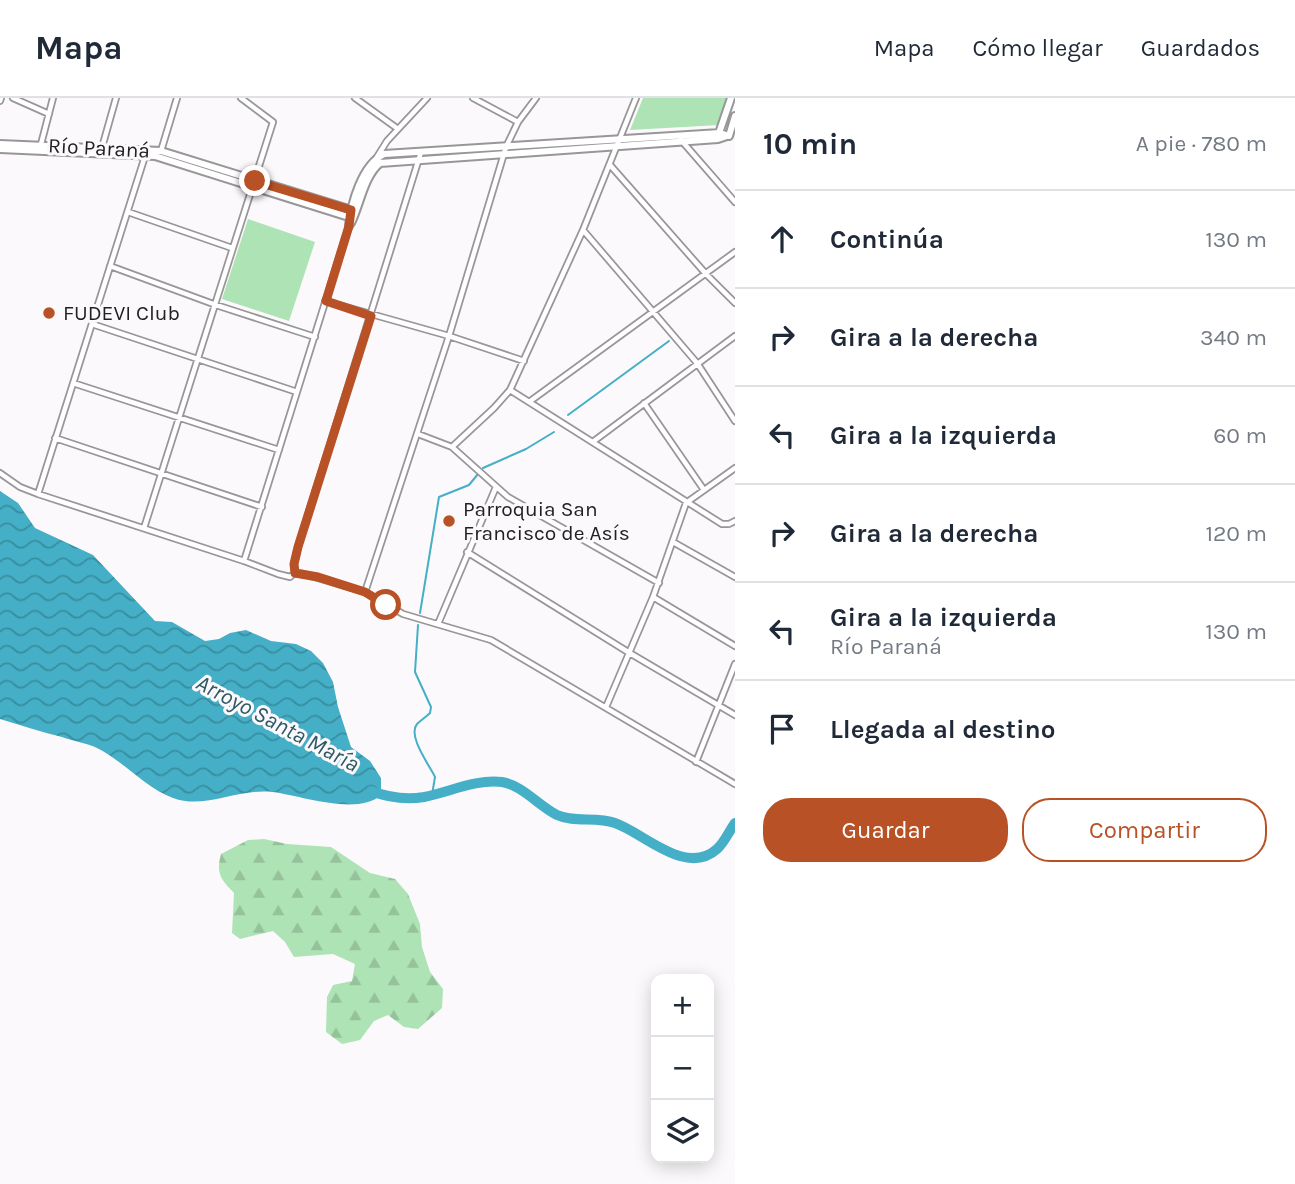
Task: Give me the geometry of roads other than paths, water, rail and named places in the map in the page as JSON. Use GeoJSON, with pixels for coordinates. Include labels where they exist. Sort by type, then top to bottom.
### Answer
{"type":"FeatureCollection","features":[{"type":"Feature","properties":{"kind":"street"},"geometry":{"type":"LineString","coordinates":[[13,98],[48,114]]}},
{"type":"Feature","properties":{"kind":"street"},"geometry":{"type":"LineString","coordinates":[[40,148],[53,98]]}},
{"type":"Feature","properties":{"kind":"street"},"geometry":{"type":"LineString","coordinates":[[101,150],[116,98]]}},
{"type":"Feature","properties":{"kind":"street"},"geometry":{"type":"LineString","coordinates":[[159,154],[177,98]]}},
{"type":"Feature","properties":{"kind":"street"},"geometry":{"type":"LineString","coordinates":[[144,528],[273,122],[241,98]]}},
{"type":"Feature","properties":{"kind":"street"},"geometry":{"type":"LineString","coordinates":[[355,98],[398,129]]}},
{"type":"Feature","properties":{"kind":"street"},"geometry":{"type":"LineString","coordinates":[[244,561],[361,184],[378,152],[426,98]]}},
{"type":"Feature","properties":{"kind":"street"},"geometry":{"type":"LineString","coordinates":[[473,98],[518,122]]}},
{"type":"Feature","properties":{"kind":"street"},"geometry":{"type":"LineString","coordinates":[[365,592],[418,434],[505,151],[518,122],[536,98]]}},
{"type":"Feature","properties":{"kind":"street"},"geometry":{"type":"LineString","coordinates":[[452,447],[510,390],[583,230],[636,98]]}},
{"type":"Feature","properties":{"kind":"street"},"geometry":{"type":"LineString","coordinates":[[718,136],[731,98]]}},
{"type":"Feature","properties":{"kind":"street"},"geometry":{"type":"LineString","coordinates":[[352,217],[374,167],[387,162],[732,135],[735,116]]}},
{"type":"Feature","properties":{"kind":"street"},"geometry":{"type":"LineString","coordinates":[[680,139],[735,202]]}},
{"type":"Feature","properties":{"kind":"street","name":"Río Paraná"},"geometry":{"type":"LineString","coordinates":[[0,144],[40,148]]}},
{"type":"Feature","properties":{"kind":"street","name":"Río Paraná"},"geometry":{"type":"LineString","coordinates":[[0,149],[40,148],[159,154],[352,217]]}},
{"type":"Feature","properties":{"kind":"street"},"geometry":{"type":"LineString","coordinates":[[377,157],[384,154],[421,152],[505,151]]}},
{"type":"Feature","properties":{"kind":"street"},"geometry":{"type":"LineString","coordinates":[[38,494],[147,152]]}},
{"type":"Feature","properties":{"kind":"street"},"geometry":{"type":"LineString","coordinates":[[295,573],[298,547],[421,152]]}},
{"type":"Feature","properties":{"kind":"street"},"geometry":{"type":"LineString","coordinates":[[610,165],[735,303]]}},
{"type":"Feature","properties":{"kind":"street"},"geometry":{"type":"LineString","coordinates":[[128,212],[232,248]]}},
{"type":"Feature","properties":{"kind":"street"},"geometry":{"type":"LineString","coordinates":[[583,230],[697,363],[735,421]]}},
{"type":"Feature","properties":{"kind":"street"},"geometry":{"type":"LineString","coordinates":[[529,402],[735,252]]}},
{"type":"Feature","properties":{"kind":"street"},"geometry":{"type":"LineString","coordinates":[[110,266],[216,305],[315,337]]}},
{"type":"Feature","properties":{"kind":"street"},"geometry":{"type":"LineString","coordinates":[[326,301],[371,316],[449,336],[524,361]]}},
{"type":"Feature","properties":{"kind":"street"},"geometry":{"type":"LineString","coordinates":[[92,324],[297,392]]}},
{"type":"Feature","properties":{"kind":"street"},"geometry":{"type":"LineString","coordinates":[[594,442],[735,336]]}},
{"type":"Feature","properties":{"kind":"street"},"geometry":{"type":"LineString","coordinates":[[73,383],[279,450]]}},
{"type":"Feature","properties":{"kind":"street"},"geometry":{"type":"LineString","coordinates":[[510,390],[722,524],[735,521]]}},
{"type":"Feature","properties":{"kind":"street"},"geometry":{"type":"LineString","coordinates":[[644,403],[704,490]]}},
{"type":"Feature","properties":{"kind":"street"},"geometry":{"type":"LineString","coordinates":[[418,434],[452,447],[508,497],[659,583]]}},
{"type":"Feature","properties":{"kind":"street"},"geometry":{"type":"LineString","coordinates":[[55,438],[262,506]]}},
{"type":"Feature","properties":{"kind":"street"},"geometry":{"type":"LineString","coordinates":[[606,707],[659,583],[686,503],[735,468]]}},
{"type":"Feature","properties":{"kind":"street"},"geometry":{"type":"LineString","coordinates":[[0,473],[20,487],[38,494],[244,561],[285,577],[295,573],[318,577],[365,592],[394,610],[491,640],[735,784]]}},
{"type":"Feature","properties":{"kind":"street"},"geometry":{"type":"LineString","coordinates":[[438,624],[496,487]]}},
{"type":"Feature","properties":{"kind":"street"},"geometry":{"type":"LineString","coordinates":[[673,542],[735,577]]}},
{"type":"Feature","properties":{"kind":"street"},"geometry":{"type":"LineString","coordinates":[[467,552],[735,715]]}},
{"type":"Feature","properties":{"kind":"street"},"geometry":{"type":"LineString","coordinates":[[653,597],[735,646]]}},
{"type":"Feature","properties":{"kind":"street"},"geometry":{"type":"LineString","coordinates":[[696,762],[735,664]]}},
{"type":"Feature","properties":{"kind":"water"},"geometry":{"type":"Polygon","coordinates":[[[0,491],[18,503],[35,528],[93,555],[155,621],[172,622],[205,641],[246,630],[271,641],[296,644],[311,651],[323,663],[333,682],[351,747],[370,761],[381,778],[381,795],[358,804],[329,803],[273,792],[247,793],[197,802],[185,801],[153,788],[117,760],[93,746],[0,719],[0,491]]]}},
{"type":"Feature","properties":{"kind":"waterway"},"geometry":{"type":"LineString","coordinates":[[568,415],[669,341]]}},
{"type":"Feature","properties":{"kind":"waterway"},"geometry":{"type":"LineString","coordinates":[[483,468],[526,449],[554,432]]}},
{"type":"Feature","properties":{"kind":"waterway"},"geometry":{"type":"LineString","coordinates":[[420,613],[439,497],[469,485],[478,474]]}},
{"type":"Feature","properties":{"kind":"waterway"},"geometry":{"type":"LineString","coordinates":[[418,625],[415,672],[431,707],[430,713],[417,724],[415,736],[435,777],[432,795]]}},
{"type":"Feature","properties":{"kind":"waterway","name":"Arroyo Santa María"},"geometry":{"type":"LineString","coordinates":[[371,791],[417,798],[472,784],[502,782],[523,791],[557,815],[615,823],[665,850],[692,858],[705,856],[717,849],[735,823]]}},
{"type":"Feature","properties":{"kind":"place","name":"FUDEVI Club"},"geometry":{"type":"Point","coordinates":[49,313]}},
{"type":"Feature","properties":{"kind":"place","name":"Parroquia San Francisco de Asís"},"geometry":{"type":"Point","coordinates":[449,521]}}]}
